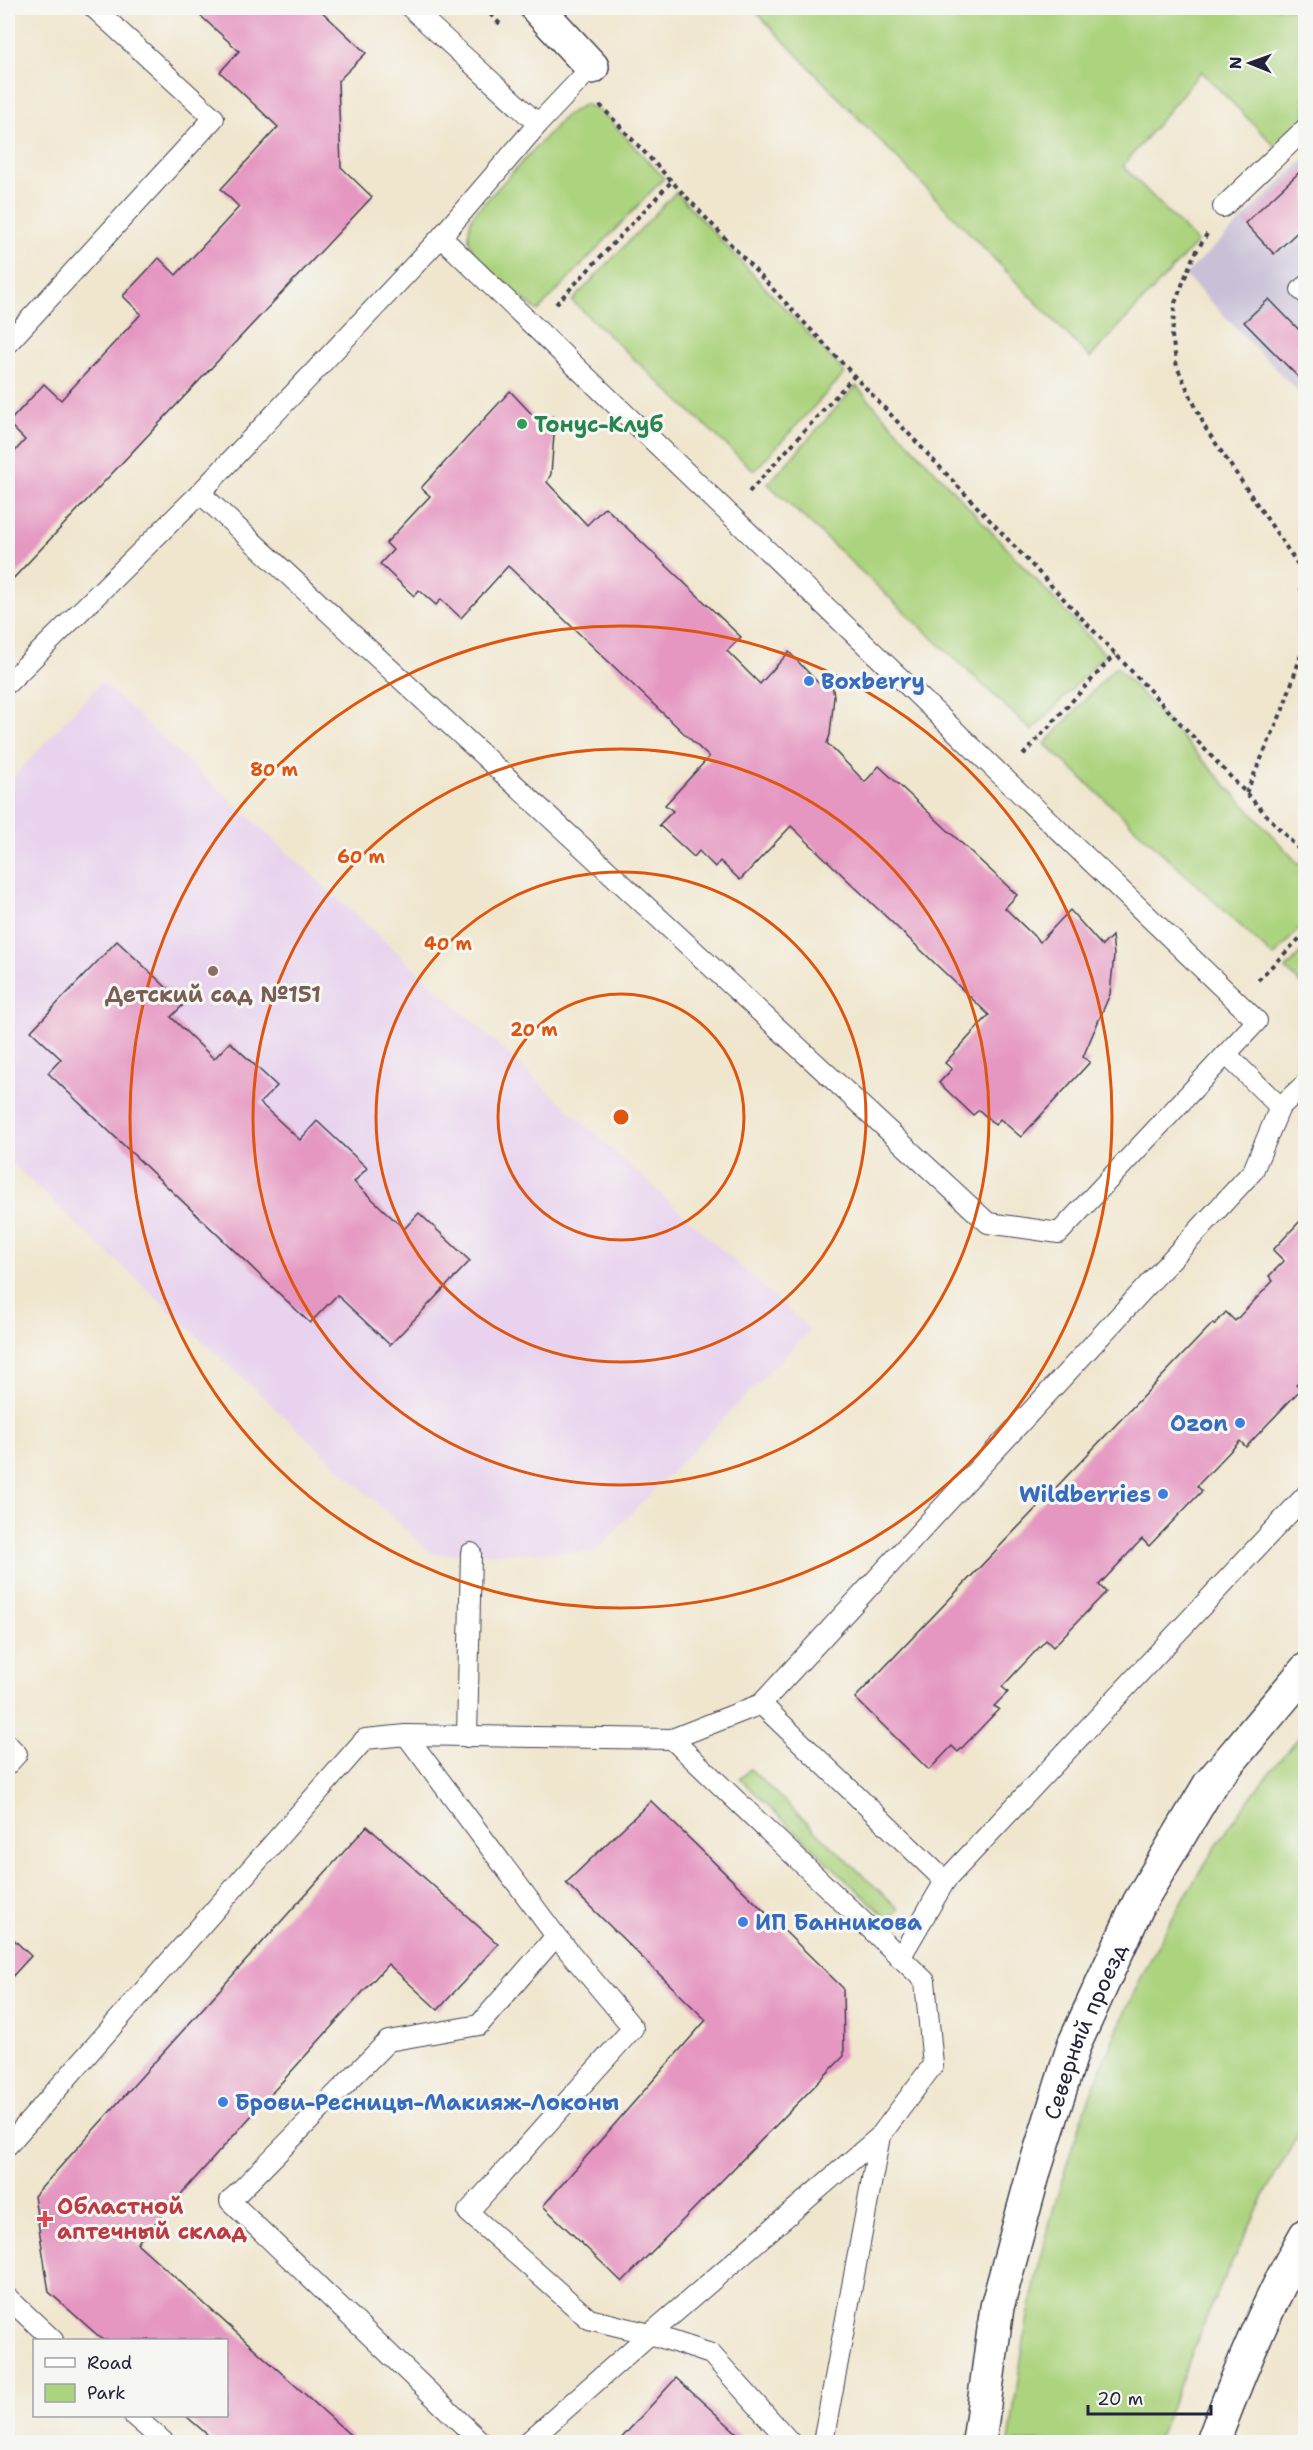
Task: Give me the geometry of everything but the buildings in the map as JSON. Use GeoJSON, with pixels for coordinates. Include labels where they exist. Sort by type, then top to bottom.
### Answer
{"type":"FeatureCollection","features":[{"type":"Feature","properties":{"kind":"main road"},"geometry":{"type":"LineString","coordinates":[[537,8],[592,67]]}},
{"type":"Feature","properties":{"kind":"main road","name":"Северный проезд"},"geometry":{"type":"LineString","coordinates":[[979,2442],[997,2307],[1035,2168],[1074,2044],[1139,1903],[1210,1784],[1305,1670]]}},
{"type":"Feature","properties":{"kind":"main road"},"geometry":{"type":"LineString","coordinates":[[1213,2442],[1231,2393],[1280,2282],[1305,2235]]}},
{"type":"Feature","properties":{"kind":"lane"},"geometry":{"type":"LineString","coordinates":[[8,343],[214,118],[94,8]]}},
{"type":"Feature","properties":{"kind":"lane"},"geometry":{"type":"LineString","coordinates":[[411,8],[538,124]]}},
{"type":"Feature","properties":{"kind":"lane"},"geometry":{"type":"LineString","coordinates":[[8,683],[200,493],[441,237],[538,124],[568,95],[592,67]]}},
{"type":"Feature","properties":{"kind":"lane"},"geometry":{"type":"LineString","coordinates":[[1223,207],[1305,128]]}},
{"type":"Feature","properties":{"kind":"lane"},"geometry":{"type":"LineString","coordinates":[[200,493],[988,1223],[1059,1233],[1257,1021],[1235,1003],[441,237]]}},
{"type":"Feature","properties":{"kind":"lane"},"geometry":{"type":"LineString","coordinates":[[1305,286],[1301,290],[1305,294]]}},
{"type":"Feature","properties":{"kind":"lane"},"geometry":{"type":"LineString","coordinates":[[1226,1054],[1280,1107]]}},
{"type":"Feature","properties":{"kind":"lane"},"geometry":{"type":"LineString","coordinates":[[8,2145],[365,1739],[406,1735],[672,1739],[761,1704],[1253,1171],[1280,1107],[1305,1083]]}},
{"type":"Feature","properties":{"kind":"lane"},"geometry":{"type":"LineString","coordinates":[[900,1958],[945,1881],[1305,1495]]}},
{"type":"Feature","properties":{"kind":"lane"},"geometry":{"type":"LineString","coordinates":[[467,1737],[471,1553]]}},
{"type":"Feature","properties":{"kind":"lane"},"geometry":{"type":"LineString","coordinates":[[761,1704],[945,1881]]}},
{"type":"Feature","properties":{"kind":"lane"},"geometry":{"type":"LineString","coordinates":[[406,1735],[556,1936],[633,2028],[468,2212],[589,2319],[650,2334],[711,2354],[790,2442]]}},
{"type":"Feature","properties":{"kind":"lane"},"geometry":{"type":"LineString","coordinates":[[528,2442],[880,2136],[933,2065],[925,1981],[672,1739]]}},
{"type":"Feature","properties":{"kind":"lane"},"geometry":{"type":"LineString","coordinates":[[8,1745],[17,1754],[8,1764]]}},
{"type":"Feature","properties":{"kind":"lane"},"geometry":{"type":"LineString","coordinates":[[481,2442],[230,2201],[388,2041],[479,2025],[556,1936]]}},
{"type":"Feature","properties":{"kind":"lane"},"geometry":{"type":"LineString","coordinates":[[823,2442],[880,2136]]}},
{"type":"Feature","properties":{"kind":"lane"},"geometry":{"type":"LineString","coordinates":[[8,2298],[52,2339]]}},
{"type":"Feature","properties":{"kind":"lane"},"geometry":{"type":"LineString","coordinates":[[136,2417],[164,2442]]}},
{"type":"Feature","properties":{"kind":"path"},"geometry":{"type":"LineString","coordinates":[[484,8],[507,31]]}},
{"type":"Feature","properties":{"kind":"path"},"geometry":{"type":"LineString","coordinates":[[568,95],[597,102],[674,180],[1305,857]]}},
{"type":"Feature","properties":{"kind":"path"},"geometry":{"type":"LineString","coordinates":[[535,327],[674,180]]}},
{"type":"Feature","properties":{"kind":"path"},"geometry":{"type":"LineString","coordinates":[[1223,207],[1193,257],[1175,303],[1172,336],[1178,367],[1206,429],[1299,566],[1305,639],[1283,709],[1246,793]]}},
{"type":"Feature","properties":{"kind":"path"},"geometry":{"type":"LineString","coordinates":[[729,515],[855,375]]}},
{"type":"Feature","properties":{"kind":"path"},"geometry":{"type":"LineString","coordinates":[[1002,777],[1115,654]]}},
{"type":"Feature","properties":{"kind":"path"},"geometry":{"type":"LineString","coordinates":[[1235,1003],[1305,932]]}},
{"type":"Feature","properties":{"kind":"shaded area"},"geometry":{"type":"Polygon","coordinates":[[[1305,159],[1305,399],[1185,275],[1305,159]]]}},
{"type":"Feature","properties":{"kind":"shaded area","name":"Детский сад №151"},"geometry":{"type":"Polygon","coordinates":[[[101,682],[810,1330],[594,1552],[432,1554],[8,1160],[8,783],[101,682]]]}},
{"type":"Feature","properties":{"kind":"green space"},"geometry":{"type":"Polygon","coordinates":[[[752,8],[1305,8],[1305,123],[1279,150],[1201,71],[1123,166],[1197,242],[1090,358],[752,8]]]}},
{"type":"Feature","properties":{"kind":"green space"},"geometry":{"type":"Polygon","coordinates":[[[585,104],[602,112],[664,178],[538,311],[490,270],[474,252],[469,240],[470,223],[472,216],[565,116],[585,104]]]}},
{"type":"Feature","properties":{"kind":"green space"},"geometry":{"type":"Polygon","coordinates":[[[676,192],[845,373],[754,471],[572,301],[676,192]]]}},
{"type":"Feature","properties":{"kind":"green space"},"geometry":{"type":"Polygon","coordinates":[[[856,386],[1105,654],[1032,731],[768,484],[856,386]]]}},
{"type":"Feature","properties":{"kind":"green space"},"geometry":{"type":"Polygon","coordinates":[[[1116,666],[1305,871],[1305,922],[1274,957],[1045,744],[1116,666]]]}},
{"type":"Feature","properties":{"kind":"green space"},"geometry":{"type":"Polygon","coordinates":[[[1305,948],[1305,988],[1286,969],[1305,948]]]}},
{"type":"Feature","properties":{"kind":"green space"},"geometry":{"type":"Polygon","coordinates":[[[1305,1730],[1305,2122],[1264,2196],[1210,2308],[1157,2442],[1009,2442],[1027,2322],[1045,2242],[1067,2162],[1095,2084],[1127,2007],[1165,1933],[1207,1861],[1253,1793],[1305,1730]]]}},
{"type":"Feature","properties":{"kind":"green space"},"geometry":{"type":"Polygon","coordinates":[[[750,1769],[899,1909],[889,1920],[740,1779],[750,1769]]]}},
{"type":"Feature","properties":{"kind":"place","name":"Тонус-Клуб"},"geometry":{"type":"Point","coordinates":[522,424]}},
{"type":"Feature","properties":{"kind":"place","name":"Boxberry"},"geometry":{"type":"Point","coordinates":[809,681]}},
{"type":"Feature","properties":{"kind":"place","name":"Детский сад №151"},"geometry":{"type":"Point","coordinates":[213,971]}},
{"type":"Feature","properties":{"kind":"place","name":"Ozon"},"geometry":{"type":"Point","coordinates":[1240,1423]}},
{"type":"Feature","properties":{"kind":"place","name":"Wildberries"},"geometry":{"type":"Point","coordinates":[1163,1494]}},
{"type":"Feature","properties":{"kind":"place","name":"ИП Банникова"},"geometry":{"type":"Point","coordinates":[743,1922]}},
{"type":"Feature","properties":{"kind":"place","name":"Брови-Ресницы-Макияж-Локоны"},"geometry":{"type":"Point","coordinates":[223,2102]}},
{"type":"Feature","properties":{"kind":"place","name":"Областной аптечный склад"},"geometry":{"type":"Point","coordinates":[45,2219]}}]}
